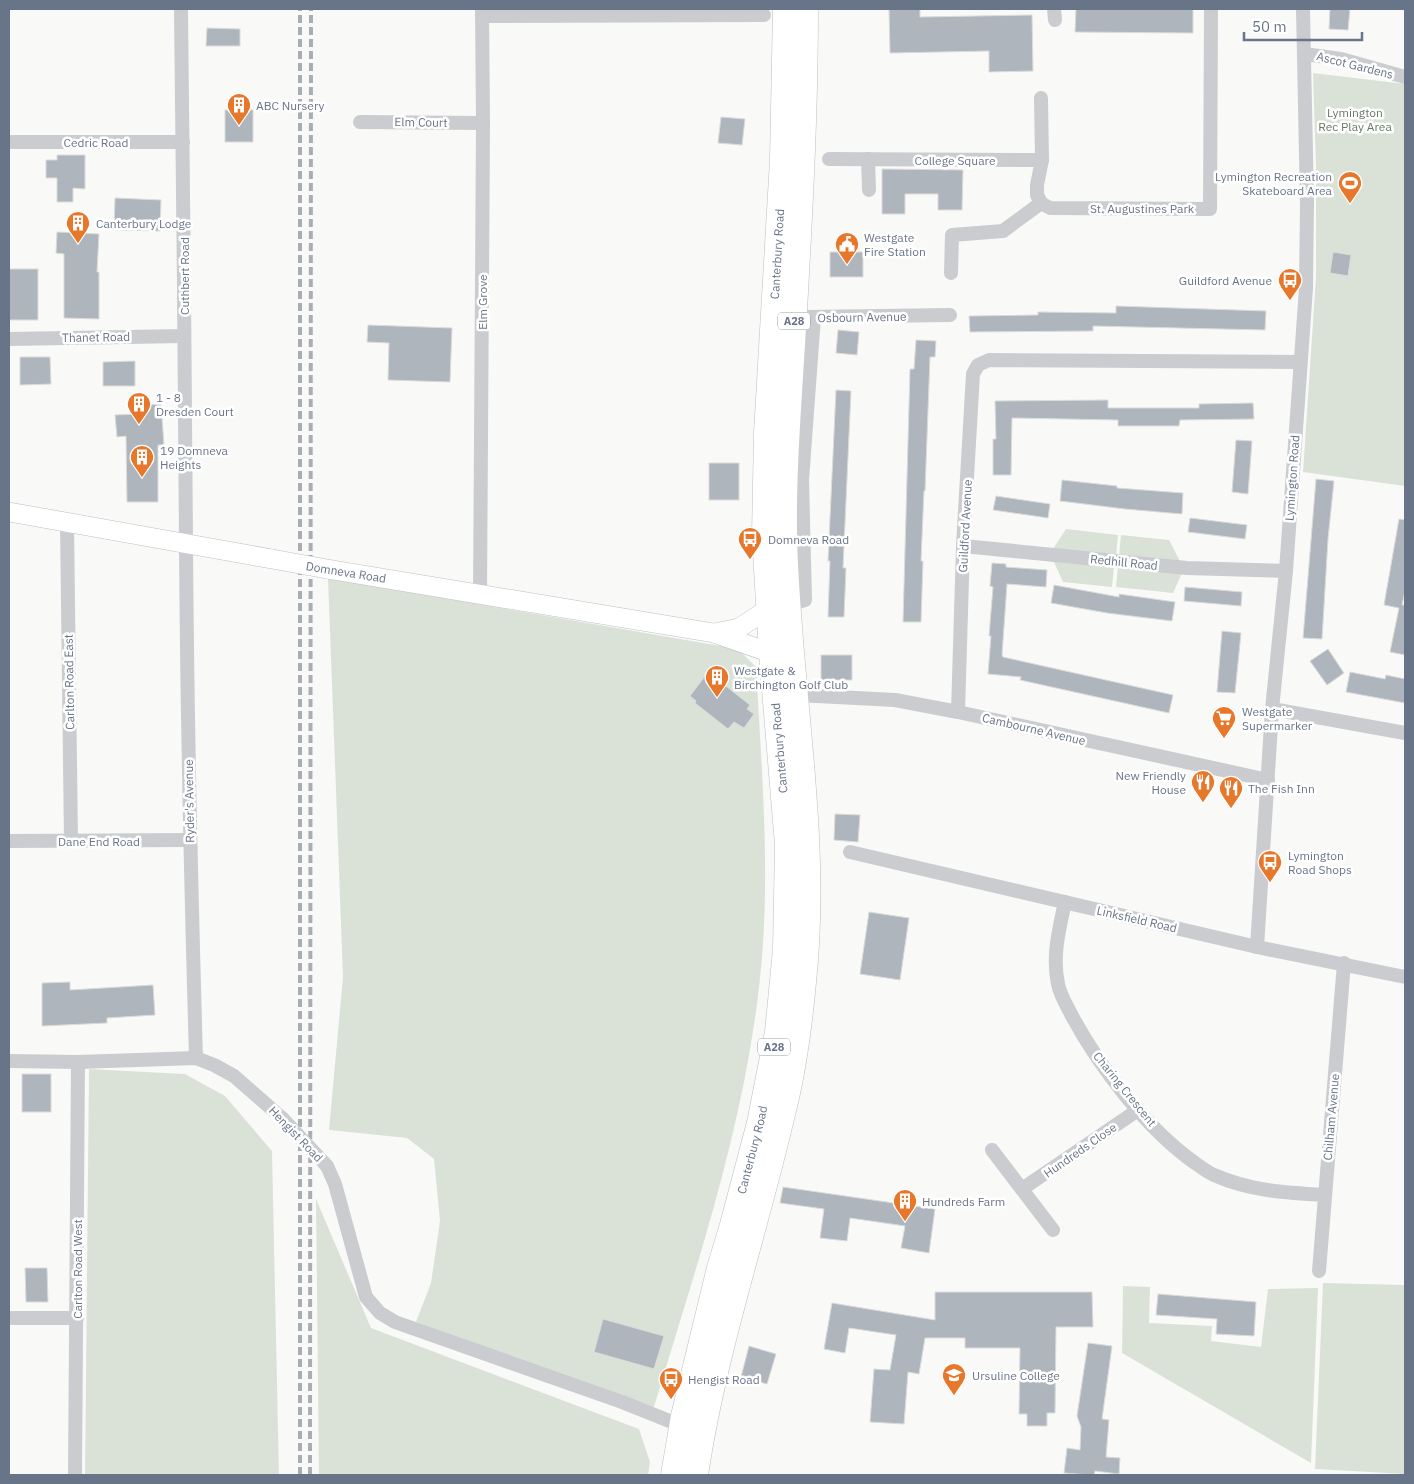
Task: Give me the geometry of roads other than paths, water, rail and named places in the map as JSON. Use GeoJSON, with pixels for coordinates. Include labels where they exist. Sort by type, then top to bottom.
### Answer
{"type":"FeatureCollection","features":[{"type":"Feature","properties":{"kind":"highway","name":"Canterbury Road"},"geometry":{"type":"LineString","coordinates":[[696,1475],[704,1428],[740,1273],[784,1112],[798,1034],[807,951],[808,843],[797,695],[764,535],[766,433],[794,316],[803,158],[806,9]]}},
{"type":"Feature","properties":{"kind":"highway","name":"Canterbury Road"},"geometry":{"type":"LineString","coordinates":[[775,12],[782,160],[794,316]]}},
{"type":"Feature","properties":{"kind":"highway","name":"Canterbury Road"},"geometry":{"type":"LineString","coordinates":[[673,1475],[683,1416],[717,1275],[759,1123],[777,1032],[785,950],[787,845],[771,653],[778,607]]}},
{"type":"Feature","properties":{"kind":"street","name":"Cuthbert Road"},"geometry":{"type":"LineString","coordinates":[[180,9],[183,142],[186,544]]}},
{"type":"Feature","properties":{"kind":"street","name":"St. Augustines Park"},"geometry":{"type":"LineString","coordinates":[[1041,203],[1050,208],[1210,209],[1210,9]]}},
{"type":"Feature","properties":{"kind":"street","name":"Lymington Road"},"geometry":{"type":"LineString","coordinates":[[1257,947],[1272,709],[1286,571],[1306,288],[1307,212],[1303,9]]}},
{"type":"Feature","properties":{"kind":"street"},"geometry":{"type":"LineString","coordinates":[[482,12],[775,12]]}},
{"type":"Feature","properties":{"kind":"street","name":"Elm Grove"},"geometry":{"type":"LineString","coordinates":[[480,595],[482,12]]}},
{"type":"Feature","properties":{"kind":"street","name":"Ascot Gardens"},"geometry":{"type":"LineString","coordinates":[[1304,54],[1341,59],[1405,77]]}},
{"type":"Feature","properties":{"kind":"street"},"geometry":{"type":"LineString","coordinates":[[951,273],[952,234],[1003,231],[1041,203],[1037,196],[1037,185],[1042,160],[1042,98]]}},
{"type":"Feature","properties":{"kind":"street","name":"Elm Court"},"geometry":{"type":"LineString","coordinates":[[360,122],[483,123]]}},
{"type":"Feature","properties":{"kind":"street","name":"Cedric Road"},"geometry":{"type":"LineString","coordinates":[[9,142],[183,142]]}},
{"type":"Feature","properties":{"kind":"street","name":"College Square"},"geometry":{"type":"LineString","coordinates":[[830,159],[1042,160]]}},
{"type":"Feature","properties":{"kind":"street"},"geometry":{"type":"LineString","coordinates":[[868,160],[869,190]]}},
{"type":"Feature","properties":{"kind":"street","name":"Osbourn Avenue"},"geometry":{"type":"LineString","coordinates":[[794,316],[950,315]]}},
{"type":"Feature","properties":{"kind":"street","name":"Canterbury Road"},"geometry":{"type":"LineString","coordinates":[[778,607],[805,600],[802,480],[794,316]]}},
{"type":"Feature","properties":{"kind":"street","name":"Thanet Road"},"geometry":{"type":"LineString","coordinates":[[9,339],[184,336]]}},
{"type":"Feature","properties":{"kind":"street","name":"Guildford Avenue"},"geometry":{"type":"LineString","coordinates":[[958,712],[963,546],[973,374],[978,365],[989,360],[1300,362]]}},
{"type":"Feature","properties":{"kind":"street","name":"Domneva Road"},"geometry":{"type":"LineString","coordinates":[[9,512],[327,569],[714,633],[771,653]]}},
{"type":"Feature","properties":{"kind":"street","name":"Carlton Road East"},"geometry":{"type":"LineString","coordinates":[[67,523],[71,841]]}},
{"type":"Feature","properties":{"kind":"street","name":"Ryder's Avenue"},"geometry":{"type":"LineString","coordinates":[[186,544],[190,840],[196,1058]]}},
{"type":"Feature","properties":{"kind":"street","name":"Redhill Road"},"geometry":{"type":"LineString","coordinates":[[963,546],[1186,568],[1286,571]]}},
{"type":"Feature","properties":{"kind":"street","name":"Domneva Road"},"geometry":{"type":"LineString","coordinates":[[714,633],[739,628],[778,607]]}},
{"type":"Feature","properties":{"kind":"street","name":"Cambourne Avenue"},"geometry":{"type":"LineString","coordinates":[[797,695],[895,700],[1268,780]]}},
{"type":"Feature","properties":{"kind":"street"},"geometry":{"type":"LineString","coordinates":[[1272,709],[1405,733]]}},
{"type":"Feature","properties":{"kind":"street","name":"Dane End Road"},"geometry":{"type":"LineString","coordinates":[[9,841],[190,840]]}},
{"type":"Feature","properties":{"kind":"street","name":"Linksfield Road"},"geometry":{"type":"LineString","coordinates":[[850,852],[869,862],[1065,902],[1257,947],[1405,976]]}},
{"type":"Feature","properties":{"kind":"street","name":"Charing Crescent"},"geometry":{"type":"LineString","coordinates":[[1065,902],[1055,944],[1055,967],[1058,987],[1080,1030],[1104,1066],[1138,1110],[1175,1148],[1212,1174],[1243,1187],[1285,1193],[1325,1195]]}},
{"type":"Feature","properties":{"kind":"street","name":"Chilham Avenue"},"geometry":{"type":"LineString","coordinates":[[1319,1271],[1344,963]]}},
{"type":"Feature","properties":{"kind":"street","name":"Hengist Road"},"geometry":{"type":"LineString","coordinates":[[9,1061],[78,1062],[196,1058],[214,1065],[234,1076],[284,1119],[327,1166],[335,1184],[366,1297],[380,1313],[395,1322],[622,1402],[682,1426]]}},
{"type":"Feature","properties":{"kind":"street","name":"Carlton Road West"},"geometry":{"type":"LineString","coordinates":[[75,1475],[78,1062]]}},
{"type":"Feature","properties":{"kind":"street","name":"Hundreds Close"},"geometry":{"type":"LineString","coordinates":[[1022,1189],[1138,1110]]}},
{"type":"Feature","properties":{"kind":"street"},"geometry":{"type":"LineString","coordinates":[[992,1150],[1053,1230]]}},
{"type":"Feature","properties":{"kind":"street"},"geometry":{"type":"LineString","coordinates":[[9,1318],[77,1318]]}},
{"type":"Feature","properties":{"kind":"railway"},"geometry":{"type":"LineString","coordinates":[[300,9],[300,1475]]}},
{"type":"Feature","properties":{"kind":"railway"},"geometry":{"type":"LineString","coordinates":[[310,1475],[311,9]]}},
{"type":"Feature","properties":{"kind":"place","name":"ABC Nursery"},"geometry":{"type":"Point","coordinates":[239,126]}},
{"type":"Feature","properties":{"kind":"place","name":"Lymington Recreation Skateboard Area"},"geometry":{"type":"Point","coordinates":[1350,204]}},
{"type":"Feature","properties":{"kind":"place","name":"Canterbury Lodge"},"geometry":{"type":"Point","coordinates":[78,244]}},
{"type":"Feature","properties":{"kind":"place","name":"Westgate Fire Station"},"geometry":{"type":"Point","coordinates":[847,265]}},
{"type":"Feature","properties":{"kind":"place","name":"Guildford Avenue"},"geometry":{"type":"Point","coordinates":[1290,301]}},
{"type":"Feature","properties":{"kind":"place","name":"1 - 8 Dresden Court"},"geometry":{"type":"Point","coordinates":[139,425]}},
{"type":"Feature","properties":{"kind":"place","name":"19 Domneva Heights"},"geometry":{"type":"Point","coordinates":[142,478]}},
{"type":"Feature","properties":{"kind":"place","name":"Domneva Road"},"geometry":{"type":"Point","coordinates":[750,560]}},
{"type":"Feature","properties":{"kind":"place","name":"Westgate & Birchington Golf Club"},"geometry":{"type":"Point","coordinates":[717,698]}},
{"type":"Feature","properties":{"kind":"place","name":"Westgate Supermarker"},"geometry":{"type":"Point","coordinates":[1224,739]}},
{"type":"Feature","properties":{"kind":"place","name":"New Friendly House"},"geometry":{"type":"Point","coordinates":[1203,803]}},
{"type":"Feature","properties":{"kind":"place","name":"The Fish Inn"},"geometry":{"type":"Point","coordinates":[1231,809]}},
{"type":"Feature","properties":{"kind":"place","name":"Lymington Road Shops"},"geometry":{"type":"Point","coordinates":[1270,883]}},
{"type":"Feature","properties":{"kind":"place","name":"Hundreds Farm"},"geometry":{"type":"Point","coordinates":[905,1222]}},
{"type":"Feature","properties":{"kind":"place","name":"Ursuline College"},"geometry":{"type":"Point","coordinates":[954,1396]}},
{"type":"Feature","properties":{"kind":"place","name":"Hengist Road"},"geometry":{"type":"Point","coordinates":[671,1400]}},
{"type":"Feature","properties":{"kind":"park label","name":"Lymington Rec Play Area"},"geometry":{"type":"Point","coordinates":[1355,119]}}]}
